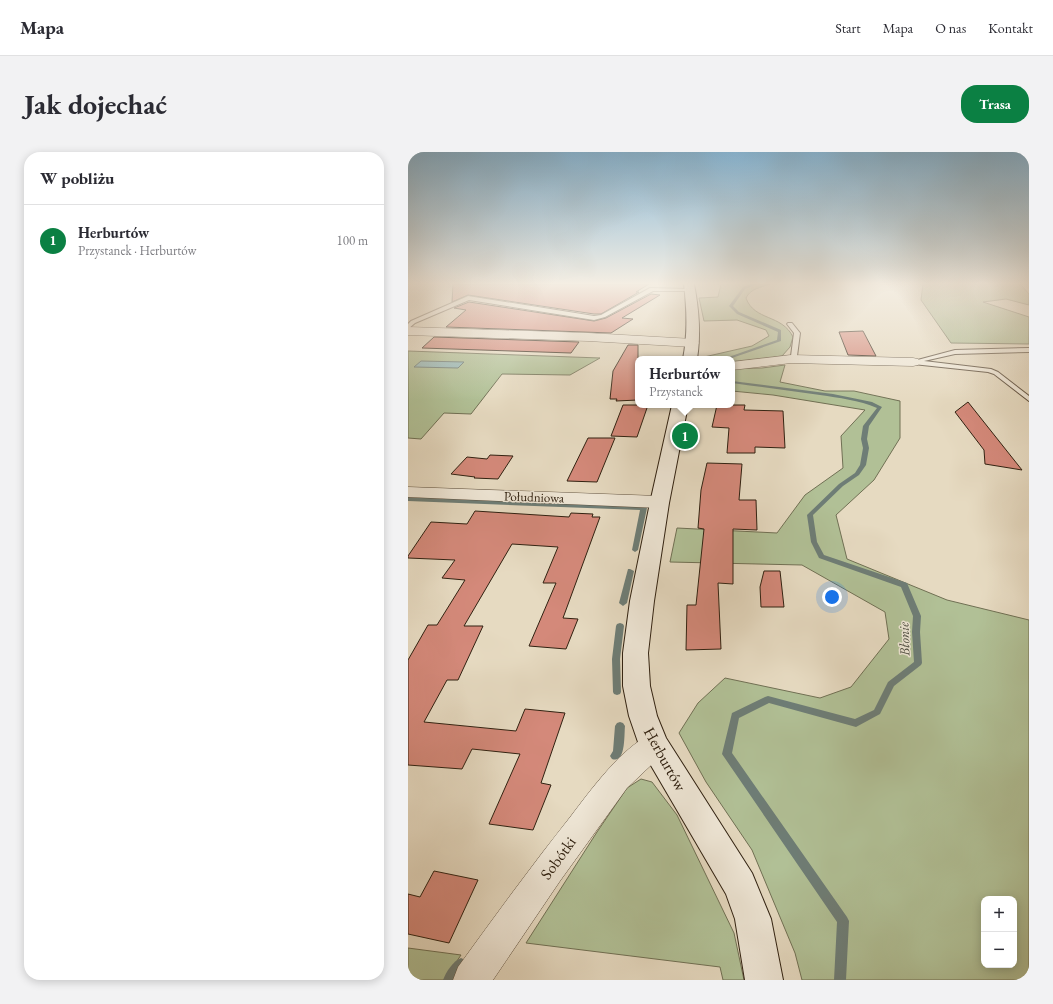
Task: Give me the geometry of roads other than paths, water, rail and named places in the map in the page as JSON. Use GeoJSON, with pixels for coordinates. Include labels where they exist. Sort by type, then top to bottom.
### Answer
{"type":"FeatureCollection","features":[{"type":"Feature","properties":{"kind":"street"},"geometry":{"type":"LineString","coordinates":[[691,356],[693,343],[692,323]]}},
{"type":"Feature","properties":{"kind":"street"},"geometry":{"type":"LineString","coordinates":[[408,331],[588,337],[693,343]]}},
{"type":"Feature","properties":{"kind":"street"},"geometry":{"type":"LineString","coordinates":[[735,366],[791,360],[913,362]]}},
{"type":"Feature","properties":{"kind":"street","name":"Herburtów"},"geometry":{"type":"LineString","coordinates":[[679,408],[659,502],[639,617],[635,667],[640,703],[646,727],[654,745],[740,885],[753,919],[764,980]]}},
{"type":"Feature","properties":{"kind":"street","name":"Południowa"},"geometry":{"type":"LineString","coordinates":[[408,492],[659,502]]}},
{"type":"Feature","properties":{"kind":"street","name":"Sobótki"},"geometry":{"type":"LineString","coordinates":[[471,980],[548,870],[617,779],[654,745]]}},
{"type":"Feature","properties":{"kind":"lane"},"geometry":{"type":"LineString","coordinates":[[790,324],[797,333],[794,356],[791,360]]}},
{"type":"Feature","properties":{"kind":"lane"},"geometry":{"type":"LineString","coordinates":[[913,362],[955,352],[1029,350]]}},
{"type":"Feature","properties":{"kind":"lane"},"geometry":{"type":"LineString","coordinates":[[913,362],[989,370],[1000,376],[1029,399]]}},
{"type":"Feature","properties":{"kind":"water"},"geometry":{"type":"Polygon","coordinates":[[[421,361],[464,362],[458,368],[414,367],[421,361]]]}},
{"type":"Feature","properties":{"kind":"waterway","name":"Błonie"},"geometry":{"type":"LineString","coordinates":[[734,356],[779,341],[780,331],[760,323]]}},
{"type":"Feature","properties":{"kind":"waterway","name":"Błonie"},"geometry":{"type":"LineString","coordinates":[[735,382],[833,395],[870,403],[880,407],[866,426],[864,439],[866,448],[863,465],[857,474],[841,485],[810,515],[814,542],[821,556],[904,585],[917,616],[916,632],[918,663],[891,684],[877,712],[856,723],[768,699],[735,716],[727,754],[843,921],[840,980]]}},
{"type":"Feature","properties":{"kind":"waterway"},"geometry":{"type":"LineString","coordinates":[[408,499],[644,508],[635,550]]}},
{"type":"Feature","properties":{"kind":"waterway"},"geometry":{"type":"LineString","coordinates":[[623,603],[630,571]]}},
{"type":"Feature","properties":{"kind":"waterway"},"geometry":{"type":"LineString","coordinates":[[617,692],[616,659],[620,626]]}},
{"type":"Feature","properties":{"kind":"waterway"},"geometry":{"type":"LineString","coordinates":[[615,756],[618,753],[620,726]]}},
{"type":"Feature","properties":{"kind":"waterway"},"geometry":{"type":"LineString","coordinates":[[449,980],[461,964]]}},
{"type":"Feature","properties":{"kind":"place","name":"Herburtów"},"geometry":{"type":"Point","coordinates":[685,436]}}]}
